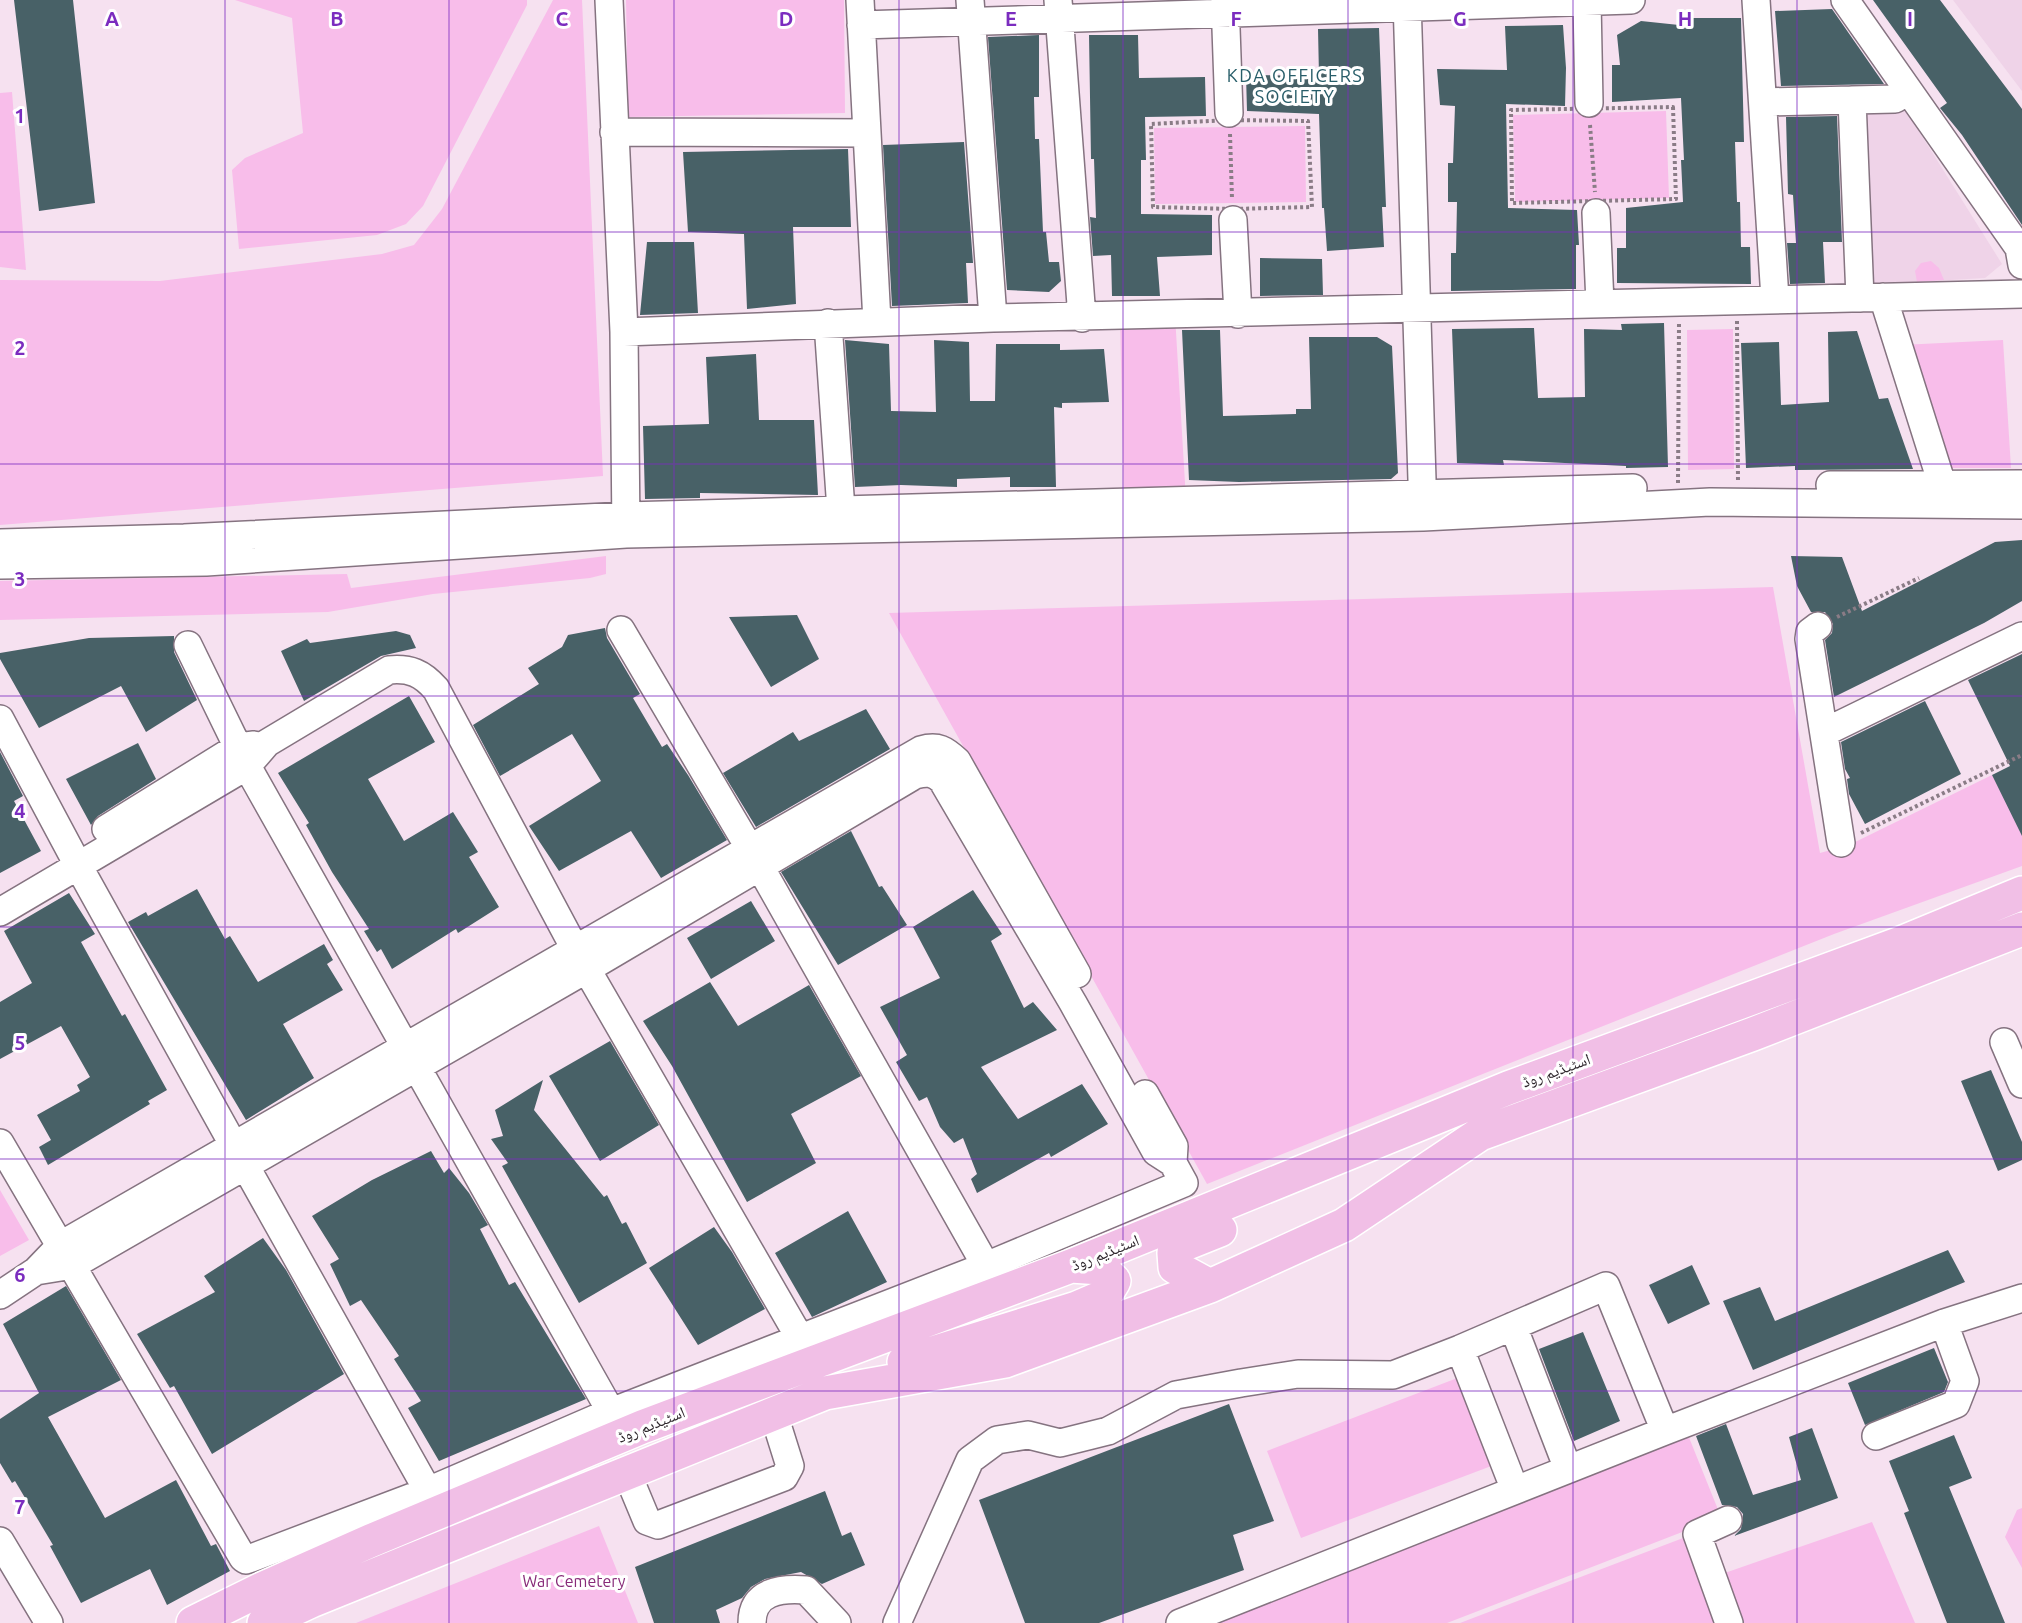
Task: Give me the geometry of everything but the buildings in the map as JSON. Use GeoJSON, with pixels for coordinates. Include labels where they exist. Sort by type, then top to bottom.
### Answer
{"type":"FeatureCollection","features":[{"type":"Feature","properties":{"kind":"main road","name":"اسٹیڈیم روڈ"},"geometry":{"type":"LineString","coordinates":[[193,1623],[264,1588],[370,1541],[642,1427],[1071,1266],[1508,1088],[1901,943],[2022,893]]}},
{"type":"Feature","properties":{"kind":"main road","name":"اسٹیڈیم روڈ"},"geometry":{"type":"LineString","coordinates":[[264,1623],[311,1601],[825,1393],[1005,1361],[1210,1286],[1344,1225],[1480,1134],[1753,1034],[2022,930]]}},
{"type":"Feature","properties":{"kind":"main road"},"geometry":{"type":"LineString","coordinates":[[1210,1286],[1175,1267],[1174,1253],[1180,1246],[1277,1207],[1360,1149]]}},
{"type":"Feature","properties":{"kind":"main road"},"geometry":{"type":"LineString","coordinates":[[825,1393],[888,1366],[1077,1308],[1105,1296],[1114,1281],[1101,1268],[1071,1266]]}},
{"type":"Feature","properties":{"kind":"street"},"geometry":{"type":"LineString","coordinates":[[609,0],[624,332],[626,525]]}},
{"type":"Feature","properties":{"kind":"street"},"geometry":{"type":"LineString","coordinates":[[877,322],[865,133],[861,13],[1631,0]]}},
{"type":"Feature","properties":{"kind":"street"},"geometry":{"type":"LineString","coordinates":[[1756,0],[1775,299]]}},
{"type":"Feature","properties":{"kind":"street"},"geometry":{"type":"LineString","coordinates":[[1849,1],[2021,256]]}},
{"type":"Feature","properties":{"kind":"street"},"geometry":{"type":"LineString","coordinates":[[1587,2],[1589,106]]}},
{"type":"Feature","properties":{"kind":"street"},"geometry":{"type":"LineString","coordinates":[[1407,4],[1423,506]]}},
{"type":"Feature","properties":{"kind":"street"},"geometry":{"type":"LineString","coordinates":[[1225,7],[1229,116]]}},
{"type":"Feature","properties":{"kind":"street"},"geometry":{"type":"LineString","coordinates":[[1058,10],[1082,318]]}},
{"type":"Feature","properties":{"kind":"street"},"geometry":{"type":"LineString","coordinates":[[970,11],[993,318]]}},
{"type":"Feature","properties":{"kind":"street"},"geometry":{"type":"LineString","coordinates":[[1763,102],[1895,99],[1908,91]]}},
{"type":"Feature","properties":{"kind":"street"},"geometry":{"type":"LineString","coordinates":[[1852,100],[1872,297],[1942,484]]}},
{"type":"Feature","properties":{"kind":"street"},"geometry":{"type":"LineString","coordinates":[[614,132],[865,133]]}},
{"type":"Feature","properties":{"kind":"street"},"geometry":{"type":"LineString","coordinates":[[1596,207],[1600,303]]}},
{"type":"Feature","properties":{"kind":"street"},"geometry":{"type":"LineString","coordinates":[[1233,215],[1238,314]]}},
{"type":"Feature","properties":{"kind":"street"},"geometry":{"type":"LineString","coordinates":[[624,332],[993,318],[1082,318],[2022,294]]}},
{"type":"Feature","properties":{"kind":"street"},"geometry":{"type":"LineString","coordinates":[[828,323],[841,510]]}},
{"type":"Feature","properties":{"kind":"street"},"geometry":{"type":"LineString","coordinates":[[0,565],[206,562],[626,525],[841,510],[1423,506],[1678,487],[1710,494],[1738,485],[2022,484]]}},
{"type":"Feature","properties":{"kind":"street"},"geometry":{"type":"LineString","coordinates":[[0,543],[1423,506],[1710,494],[2022,505]]}},
{"type":"Feature","properties":{"kind":"street"},"geometry":{"type":"LineString","coordinates":[[1818,626],[1810,632],[1809,639],[1841,843]]}},
{"type":"Feature","properties":{"kind":"street"},"geometry":{"type":"LineString","coordinates":[[621,630],[754,857],[986,1266]]}},
{"type":"Feature","properties":{"kind":"street"},"geometry":{"type":"LineString","coordinates":[[1825,732],[2022,636]]}},
{"type":"Feature","properties":{"kind":"street"},"geometry":{"type":"LineString","coordinates":[[188,645],[243,757],[409,1058],[611,1412]]}},
{"type":"Feature","properties":{"kind":"street"},"geometry":{"type":"LineString","coordinates":[[0,912],[75,859],[388,670],[405,669],[424,676],[436,689],[581,959],[801,1340]]}},
{"type":"Feature","properties":{"kind":"street"},"geometry":{"type":"LineString","coordinates":[[0,719],[75,859],[428,1491]]}},
{"type":"Feature","properties":{"kind":"street"},"geometry":{"type":"LineString","coordinates":[[0,1295],[36,1271],[240,1156],[754,857],[915,775],[934,774],[942,780],[1074,1003],[1156,1152],[1194,1192],[1201,1213]]}},
{"type":"Feature","properties":{"kind":"street"},"geometry":{"type":"LineString","coordinates":[[0,891],[75,859]]}},
{"type":"Feature","properties":{"kind":"street"},"geometry":{"type":"LineString","coordinates":[[2004,1042],[2022,1084]]}},
{"type":"Feature","properties":{"kind":"street"},"geometry":{"type":"LineString","coordinates":[[0,1143],[243,1558],[249,1559],[428,1491],[611,1412],[801,1340],[986,1266],[1178,1173]]}},
{"type":"Feature","properties":{"kind":"street"},"geometry":{"type":"LineString","coordinates":[[897,1623],[970,1460],[997,1440],[1028,1435],[1060,1443],[1108,1431],[1176,1395],[1241,1383],[1298,1374],[1393,1375],[1460,1349],[1606,1286],[1665,1431]]}},
{"type":"Feature","properties":{"kind":"street"},"geometry":{"type":"LineString","coordinates":[[1188,1621],[1665,1431],[1944,1323],[2022,1298]]}},
{"type":"Feature","properties":{"kind":"street"},"geometry":{"type":"LineString","coordinates":[[1876,1436],[1956,1404],[1965,1381],[1944,1323]]}},
{"type":"Feature","properties":{"kind":"street"},"geometry":{"type":"LineString","coordinates":[[1513,1326],[1568,1469]]}},
{"type":"Feature","properties":{"kind":"street"},"geometry":{"type":"LineString","coordinates":[[1460,1349],[1515,1491]]}},
{"type":"Feature","properties":{"kind":"street"},"geometry":{"type":"LineString","coordinates":[[627,1473],[646,1521],[658,1525],[784,1477],[790,1466],[774,1415]]}},
{"type":"Feature","properties":{"kind":"street"},"geometry":{"type":"LineString","coordinates":[[1728,1520],[1697,1534],[1728,1623]]}},
{"type":"Feature","properties":{"kind":"street"},"geometry":{"type":"LineString","coordinates":[[0,1541],[49,1623]]}},
{"type":"Feature","properties":{"kind":"street"},"geometry":{"type":"LineString","coordinates":[[752,1623],[758,1602],[766,1593],[787,1588],[806,1590],[837,1623]]}},
{"type":"Feature","properties":{"kind":"path"},"geometry":{"type":"LineString","coordinates":[[1589,106],[1596,207]]}},
{"type":"Feature","properties":{"kind":"path"},"geometry":{"type":"LineString","coordinates":[[1589,106],[1673,107],[1676,199],[1596,207],[1512,203],[1511,110],[1589,106]]}},
{"type":"Feature","properties":{"kind":"path"},"geometry":{"type":"LineString","coordinates":[[1229,116],[1233,215]]}},
{"type":"Feature","properties":{"kind":"path"},"geometry":{"type":"LineString","coordinates":[[1229,116],[1308,121],[1312,207],[1233,215],[1153,207],[1151,124],[1229,116]]}},
{"type":"Feature","properties":{"kind":"path"},"geometry":{"type":"LineString","coordinates":[[1737,300],[1738,485]]}},
{"type":"Feature","properties":{"kind":"path"},"geometry":{"type":"LineString","coordinates":[[1678,487],[1679,301]]}},
{"type":"Feature","properties":{"kind":"path"},"geometry":{"type":"LineString","coordinates":[[1818,626],[1919,578]]}},
{"type":"Feature","properties":{"kind":"path"},"geometry":{"type":"LineString","coordinates":[[1841,843],[2022,755]]}},
{"type":"Feature","properties":{"kind":"shaded area"},"geometry":{"type":"Polygon","coordinates":[[[1953,0],[2022,0],[2022,91],[1953,0]]]}},
{"type":"Feature","properties":{"kind":"shaded area"},"geometry":{"type":"Polygon","coordinates":[[[1900,101],[2002,264],[1985,278],[1863,285],[1855,102],[1900,101]]]}},
{"type":"Feature","properties":{"kind":"green space"},"geometry":{"type":"Polygon","coordinates":[[[235,0],[527,0],[527,5],[423,206],[406,224],[377,235],[239,249],[232,170],[245,158],[303,133],[292,18],[235,0]]]}},
{"type":"Feature","properties":{"kind":"green space"},"geometry":{"type":"Polygon","coordinates":[[[553,0],[582,0],[603,476],[0,525],[0,280],[160,281],[382,254],[414,245],[442,209],[553,0]]]}},
{"type":"Feature","properties":{"kind":"green space"},"geometry":{"type":"Polygon","coordinates":[[[626,0],[844,0],[845,113],[628,117],[626,0]]]}},
{"type":"Feature","properties":{"kind":"green space"},"geometry":{"type":"Polygon","coordinates":[[[12,92],[26,270],[0,267],[0,93],[12,92]]]}},
{"type":"Feature","properties":{"kind":"green space"},"geometry":{"type":"Polygon","coordinates":[[[1666,111],[1669,198],[1515,202],[1513,115],[1666,111]]]}},
{"type":"Feature","properties":{"kind":"green space"},"geometry":{"type":"Polygon","coordinates":[[[1305,126],[1306,202],[1155,204],[1154,128],[1305,126]]]}},
{"type":"Feature","properties":{"kind":"green space"},"geometry":{"type":"Polygon","coordinates":[[[1931,261],[1939,268],[1944,280],[1917,282],[1915,271],[1921,263],[1931,261]]]}},
{"type":"Feature","properties":{"kind":"green space"},"geometry":{"type":"Polygon","coordinates":[[[1175,315],[1186,500],[1124,502],[1120,316],[1175,315]]]}},
{"type":"Feature","properties":{"kind":"green space"},"geometry":{"type":"Polygon","coordinates":[[[1733,329],[1734,469],[1688,470],[1687,330],[1733,329]]]}},
{"type":"Feature","properties":{"kind":"green space"},"geometry":{"type":"Polygon","coordinates":[[[2003,340],[2011,468],[1940,468],[1901,345],[2003,340]]]}},
{"type":"Feature","properties":{"kind":"green space"},"geometry":{"type":"Polygon","coordinates":[[[606,556],[606,574],[590,578],[433,594],[328,612],[0,620],[0,581],[347,574],[351,588],[606,556]]]}},
{"type":"Feature","properties":{"kind":"green space"},"geometry":{"type":"Polygon","coordinates":[[[1773,587],[1820,853],[1849,845],[1992,775],[2022,832],[2022,866],[1834,934],[1207,1184],[889,613],[1773,587]]]}},
{"type":"Feature","properties":{"kind":"green space"},"geometry":{"type":"Polygon","coordinates":[[[0,1190],[29,1240],[0,1256],[0,1190]]]}},
{"type":"Feature","properties":{"kind":"green space"},"geometry":{"type":"Polygon","coordinates":[[[1460,1377],[1494,1465],[1301,1538],[1267,1451],[1460,1377]]]}},
{"type":"Feature","properties":{"kind":"green space"},"geometry":{"type":"Polygon","coordinates":[[[1688,1435],[1721,1517],[1447,1623],[1210,1623],[1688,1435]]]}},
{"type":"Feature","properties":{"kind":"green space"},"geometry":{"type":"Polygon","coordinates":[[[2022,1508],[2022,1568],[2005,1537],[2017,1510],[2022,1508]]]}},
{"type":"Feature","properties":{"kind":"green space"},"geometry":{"type":"Polygon","coordinates":[[[1872,1522],[1915,1623],[1736,1623],[1719,1575],[1872,1522]]]}},
{"type":"Feature","properties":{"kind":"green space","name":"War Cemetery"},"geometry":{"type":"Polygon","coordinates":[[[599,1526],[638,1623],[356,1623],[599,1526]]]}},
{"type":"Feature","properties":{"kind":"green space"},"geometry":{"type":"Polygon","coordinates":[[[1691,1535],[1722,1623],[1460,1623],[1691,1535]]]}},
{"type":"Feature","properties":{"kind":"district","name":"KDA OFFICERS SOCIETY"},"geometry":{"type":"Point","coordinates":[1295,85]}}]}
